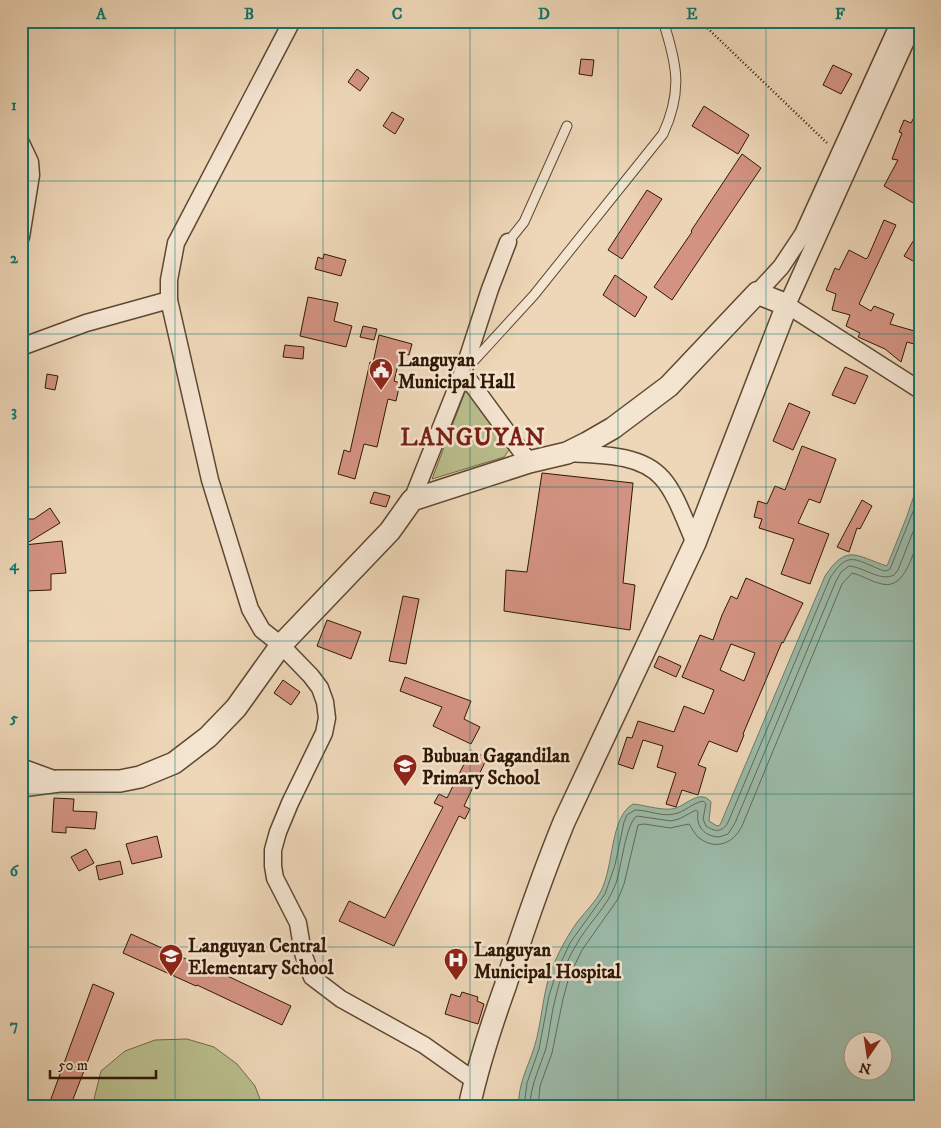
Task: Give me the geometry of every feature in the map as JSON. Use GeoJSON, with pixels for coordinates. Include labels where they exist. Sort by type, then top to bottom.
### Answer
{"type":"FeatureCollection","features":[{"type":"Feature","properties":{"kind":"street"},"geometry":{"type":"LineString","coordinates":[[292,21],[176,243],[169,280],[169,300],[210,480],[238,573],[255,621],[262,630],[311,676],[320,688],[327,718],[318,747],[290,803],[273,850],[273,866],[276,878],[296,918],[303,953],[312,978],[340,999],[424,1045],[475,1080]]}},
{"type":"Feature","properties":{"kind":"street"},"geometry":{"type":"LineString","coordinates":[[469,1107],[475,1080],[525,924],[554,848],[695,543],[787,305],[839,155],[900,21]]}},
{"type":"Feature","properties":{"kind":"street"},"geometry":{"type":"LineString","coordinates":[[412,500],[529,462],[568,453],[613,428],[669,386],[809,237],[915,21]]}},
{"type":"Feature","properties":{"kind":"street"},"geometry":{"type":"LineString","coordinates":[[21,143],[30,162],[31,175],[21,237]]}},
{"type":"Feature","properties":{"kind":"street"},"geometry":{"type":"LineString","coordinates":[[21,786],[59,781],[120,781],[140,777],[174,763],[208,737],[236,708],[281,646],[390,531],[412,500],[463,372],[490,289],[508,242]]}},
{"type":"Feature","properties":{"kind":"street"},"geometry":{"type":"LineString","coordinates":[[757,293],[787,305],[920,390]]}},
{"type":"Feature","properties":{"kind":"street"},"geometry":{"type":"LineString","coordinates":[[21,347],[86,322],[169,300]]}},
{"type":"Feature","properties":{"kind":"street"},"geometry":{"type":"LineString","coordinates":[[463,372],[529,462]]}},
{"type":"Feature","properties":{"kind":"street"},"geometry":{"type":"LineString","coordinates":[[568,453],[635,460],[649,467],[662,477],[695,543]]}},
{"type":"Feature","properties":{"kind":"street"},"geometry":{"type":"LineString","coordinates":[[21,767],[59,781]]}},
{"type":"Feature","properties":{"kind":"lane"},"geometry":{"type":"LineString","coordinates":[[463,372],[534,295],[664,134],[674,106],[676,77],[672,51],[663,21]]}},
{"type":"Feature","properties":{"kind":"lane"},"geometry":{"type":"LineString","coordinates":[[508,242],[524,222],[567,126]]}},
{"type":"Feature","properties":{"kind":"path"},"geometry":{"type":"LineString","coordinates":[[700,21],[839,155]]}},
{"type":"Feature","properties":{"kind":"green space"},"geometry":{"type":"Polygon","coordinates":[[[465,392],[477,396],[509,450],[504,457],[432,479],[465,392]]]}},
{"type":"Feature","properties":{"kind":"green space"},"geometry":{"type":"Polygon","coordinates":[[[187,1039],[214,1047],[237,1064],[255,1086],[263,1107],[92,1107],[101,1071],[125,1051],[155,1040],[187,1039]]]}},
{"type":"Feature","properties":{"kind":"water"},"geometry":{"type":"Polygon","coordinates":[[[920,478],[920,1107],[519,1107],[521,1084],[537,1039],[551,971],[570,933],[601,891],[616,831],[626,810],[633,804],[672,809],[698,797],[703,797],[711,802],[709,821],[717,826],[720,825],[825,576],[840,559],[846,556],[860,556],[887,566],[920,478]]]}},
{"type":"Feature","properties":{"kind":"building"},"geometry":{"type":"Polygon","coordinates":[[[581,59],[594,60],[592,76],[579,74],[581,59]]]}},
{"type":"Feature","properties":{"kind":"building"},"geometry":{"type":"Polygon","coordinates":[[[833,65],[852,74],[841,94],[823,85],[833,65]]]}},
{"type":"Feature","properties":{"kind":"building"},"geometry":{"type":"Polygon","coordinates":[[[357,69],[369,78],[360,91],[348,82],[357,69]]]}},
{"type":"Feature","properties":{"kind":"building"},"geometry":{"type":"Polygon","coordinates":[[[704,106],[749,135],[738,154],[692,126],[704,106]]]}},
{"type":"Feature","properties":{"kind":"building"},"geometry":{"type":"Polygon","coordinates":[[[920,106],[920,207],[884,186],[898,160],[892,159],[902,133],[899,132],[904,120],[911,123],[920,106]]]}},
{"type":"Feature","properties":{"kind":"building"},"geometry":{"type":"Polygon","coordinates":[[[392,112],[404,119],[395,134],[383,126],[392,112]]]}},
{"type":"Feature","properties":{"kind":"building"},"geometry":{"type":"Polygon","coordinates":[[[742,154],[761,168],[672,300],[654,287],[742,154]]]}},
{"type":"Feature","properties":{"kind":"building"},"geometry":{"type":"Polygon","coordinates":[[[647,190],[662,199],[622,259],[608,250],[647,190]]]}},
{"type":"Feature","properties":{"kind":"building"},"geometry":{"type":"Polygon","coordinates":[[[884,220],[896,225],[859,304],[871,311],[874,306],[894,314],[890,324],[918,332],[914,344],[907,342],[901,362],[885,349],[858,337],[860,333],[846,326],[850,315],[832,310],[836,294],[826,290],[835,268],[839,270],[849,250],[866,259],[868,257],[884,220]]]}},
{"type":"Feature","properties":{"kind":"building"},"geometry":{"type":"Polygon","coordinates":[[[920,230],[920,265],[904,256],[920,230]]]}},
{"type":"Feature","properties":{"kind":"building"},"geometry":{"type":"Polygon","coordinates":[[[324,254],[346,260],[341,276],[315,269],[318,257],[323,259],[324,254]]]}},
{"type":"Feature","properties":{"kind":"building"},"geometry":{"type":"Polygon","coordinates":[[[615,275],[647,297],[635,317],[603,295],[615,275]]]}},
{"type":"Feature","properties":{"kind":"building"},"geometry":{"type":"Polygon","coordinates":[[[308,297],[338,303],[334,321],[352,326],[346,347],[300,336],[308,297]]]}},
{"type":"Feature","properties":{"kind":"building"},"geometry":{"type":"Polygon","coordinates":[[[363,326],[377,329],[374,340],[360,337],[363,326]]]}},
{"type":"Feature","properties":{"kind":"building"},"geometry":{"type":"Polygon","coordinates":[[[379,335],[412,344],[409,355],[401,353],[394,381],[400,383],[396,401],[388,399],[377,447],[364,444],[355,479],[338,474],[344,450],[350,452],[370,362],[373,363],[379,335]]]}},
{"type":"Feature","properties":{"kind":"building"},"geometry":{"type":"Polygon","coordinates":[[[285,345],[304,347],[303,359],[283,357],[285,345]]]}},
{"type":"Feature","properties":{"kind":"building"},"geometry":{"type":"Polygon","coordinates":[[[845,367],[868,376],[855,404],[832,395],[845,367]]]}},
{"type":"Feature","properties":{"kind":"building"},"geometry":{"type":"Polygon","coordinates":[[[47,374],[58,376],[55,390],[45,388],[47,374]]]}},
{"type":"Feature","properties":{"kind":"building"},"geometry":{"type":"Polygon","coordinates":[[[789,403],[810,412],[793,450],[773,441],[789,403]]]}},
{"type":"Feature","properties":{"kind":"building"},"geometry":{"type":"Polygon","coordinates":[[[802,446],[836,459],[820,503],[809,499],[798,523],[829,534],[810,584],[781,574],[794,539],[759,528],[762,519],[754,517],[758,501],[767,504],[775,486],[785,490],[802,446]]]}},
{"type":"Feature","properties":{"kind":"building"},"geometry":{"type":"Polygon","coordinates":[[[542,473],[633,483],[623,583],[635,585],[630,630],[504,611],[506,570],[527,572],[542,473]]]}},
{"type":"Feature","properties":{"kind":"building"},"geometry":{"type":"Polygon","coordinates":[[[374,492],[390,496],[386,507],[370,503],[374,492]]]}},
{"type":"Feature","properties":{"kind":"building"},"geometry":{"type":"Polygon","coordinates":[[[862,500],[872,506],[860,529],[857,528],[849,552],[837,547],[862,500]]]}},
{"type":"Feature","properties":{"kind":"building"},"geometry":{"type":"Polygon","coordinates":[[[50,508],[60,523],[24,545],[62,541],[66,573],[51,574],[51,590],[24,591],[21,519],[34,519],[50,508]]]}},
{"type":"Feature","properties":{"kind":"building"},"geometry":{"type":"Polygon","coordinates":[[[746,578],[803,603],[782,642],[737,752],[709,741],[698,765],[706,768],[698,795],[682,790],[676,807],[666,804],[676,773],[657,767],[663,746],[643,740],[633,769],[618,764],[627,737],[632,738],[638,721],[674,732],[684,706],[704,714],[714,690],[682,677],[700,635],[713,640],[731,596],[737,599],[746,578]],[[731,644],[720,670],[744,681],[755,653],[731,644]]]}},
{"type":"Feature","properties":{"kind":"building"},"geometry":{"type":"Polygon","coordinates":[[[403,596],[419,599],[406,664],[389,661],[403,596]]]}},
{"type":"Feature","properties":{"kind":"building"},"geometry":{"type":"Polygon","coordinates":[[[327,620],[361,632],[351,659],[317,646],[327,620]]]}},
{"type":"Feature","properties":{"kind":"building"},"geometry":{"type":"Polygon","coordinates":[[[659,656],[681,666],[676,677],[654,667],[659,656]]]}},
{"type":"Feature","properties":{"kind":"building"},"geometry":{"type":"Polygon","coordinates":[[[405,677],[471,701],[464,719],[480,727],[471,744],[433,726],[442,707],[400,691],[405,677]]]}},
{"type":"Feature","properties":{"kind":"building"},"geometry":{"type":"Polygon","coordinates":[[[283,680],[300,692],[291,705],[274,693],[283,680]]]}},
{"type":"Feature","properties":{"kind":"building"},"geometry":{"type":"Polygon","coordinates":[[[471,750],[487,758],[464,806],[470,809],[465,819],[459,816],[394,946],[339,921],[349,901],[385,918],[443,807],[434,803],[439,794],[447,798],[471,750]]]}},
{"type":"Feature","properties":{"kind":"building"},"geometry":{"type":"Polygon","coordinates":[[[54,798],[74,799],[73,811],[97,812],[95,829],[66,827],[66,833],[52,832],[54,798]]]}},
{"type":"Feature","properties":{"kind":"building"},"geometry":{"type":"Polygon","coordinates":[[[157,836],[162,857],[132,864],[126,844],[157,836]]]}},
{"type":"Feature","properties":{"kind":"building"},"geometry":{"type":"Polygon","coordinates":[[[86,849],[94,863],[79,871],[71,857],[86,849]]]}},
{"type":"Feature","properties":{"kind":"building"},"geometry":{"type":"Polygon","coordinates":[[[120,861],[123,874],[99,880],[96,866],[120,861]]]}},
{"type":"Feature","properties":{"kind":"building"},"geometry":{"type":"Polygon","coordinates":[[[131,934],[291,1006],[282,1025],[123,953],[131,934]]]}},
{"type":"Feature","properties":{"kind":"building"},"geometry":{"type":"Polygon","coordinates":[[[93,984],[114,993],[70,1107],[48,1107],[93,984]]]}},
{"type":"Feature","properties":{"kind":"building"},"geometry":{"type":"Polygon","coordinates":[[[462,992],[478,997],[477,1001],[484,1004],[478,1024],[445,1014],[451,994],[460,997],[462,992]]]}},
{"type":"Feature","properties":{"kind":"place","name":"Languyan Municipal Hall"},"geometry":{"type":"Point","coordinates":[381,391]}},
{"type":"Feature","properties":{"kind":"place","name":"Bubuan Gagandilan Primary School"},"geometry":{"type":"Point","coordinates":[405,787]}},
{"type":"Feature","properties":{"kind":"place","name":"Languyan Central Elementary School"},"geometry":{"type":"Point","coordinates":[171,977]}},
{"type":"Feature","properties":{"kind":"place","name":"Languyan Municipal Hospital"},"geometry":{"type":"Point","coordinates":[456,981]}},
{"type":"Feature","properties":{"kind":"district","name":"LANGUYAN"},"geometry":{"type":"Point","coordinates":[473,437]}}]}
